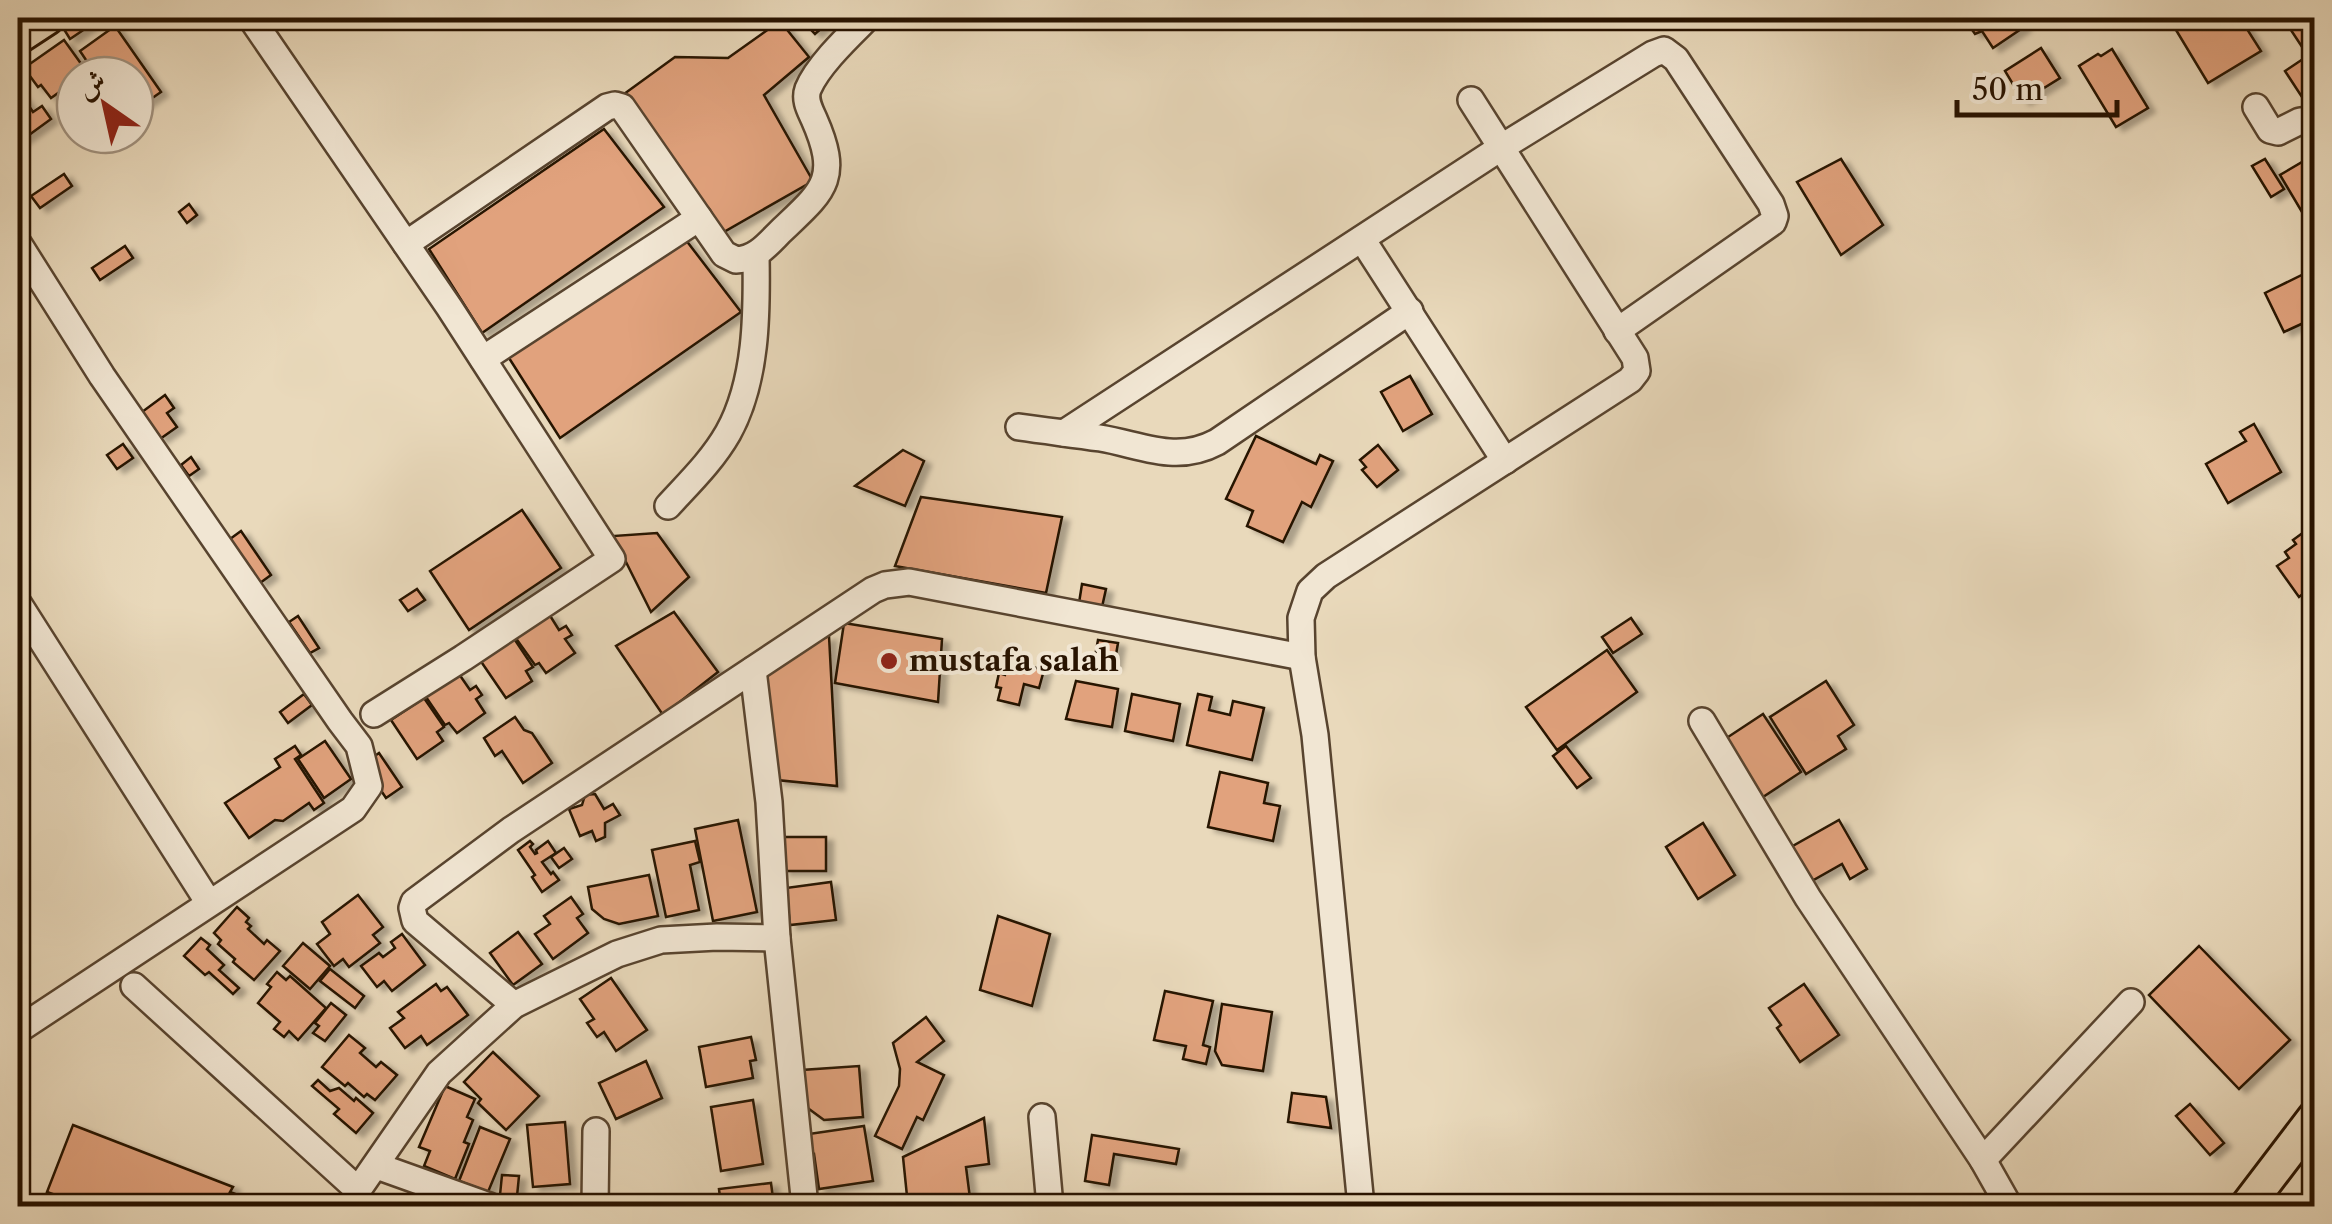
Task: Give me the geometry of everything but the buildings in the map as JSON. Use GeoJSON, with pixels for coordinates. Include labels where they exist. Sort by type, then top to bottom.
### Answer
{"type":"FeatureCollection","features":[{"type":"Feature","properties":{"kind":"main road"},"geometry":{"type":"LineString","coordinates":[[18,37],[47,18]]}},
{"type":"Feature","properties":{"kind":"main road"},"geometry":{"type":"LineString","coordinates":[[2247,1206],[2314,1118]]}},
{"type":"Feature","properties":{"kind":"street"},"geometry":{"type":"LineString","coordinates":[[251,18],[406,244],[612,559],[374,714]]}},
{"type":"Feature","properties":{"kind":"street"},"geometry":{"type":"LineString","coordinates":[[406,244],[615,105],[622,107],[724,254],[736,260],[756,256],[823,187],[826,168],[822,136],[808,104],[808,90],[819,72],[868,18]]}},
{"type":"Feature","properties":{"kind":"street"},"geometry":{"type":"LineString","coordinates":[[1064,433],[1502,147],[1664,50],[1676,59],[1772,204],[1775,216],[1773,222],[1617,331]]}},
{"type":"Feature","properties":{"kind":"street"},"geometry":{"type":"LineString","coordinates":[[1361,1206],[1301,618],[1310,591],[1326,576],[1630,380],[1637,370],[1635,358],[1471,100]]}},
{"type":"Feature","properties":{"kind":"street"},"geometry":{"type":"LineString","coordinates":[[2256,106],[2270,130],[2278,132],[2314,119]]}},
{"type":"Feature","properties":{"kind":"street"},"geometry":{"type":"LineString","coordinates":[[483,360],[699,218]]}},
{"type":"Feature","properties":{"kind":"street"},"geometry":{"type":"LineString","coordinates":[[1362,238],[1505,461]]}},
{"type":"Feature","properties":{"kind":"street"},"geometry":{"type":"LineString","coordinates":[[18,242],[102,376],[359,746],[370,786],[353,808],[18,1030]]}},
{"type":"Feature","properties":{"kind":"street"},"geometry":{"type":"LineString","coordinates":[[668,506],[710,459],[740,406],[757,322],[756,256]]}},
{"type":"Feature","properties":{"kind":"street"},"geometry":{"type":"LineString","coordinates":[[1019,427],[1103,438],[1173,453],[1201,450],[1410,311]]}},
{"type":"Feature","properties":{"kind":"street"},"geometry":{"type":"LineString","coordinates":[[514,1005],[415,921],[414,902],[512,830],[873,590],[909,582],[1302,657]]}},
{"type":"Feature","properties":{"kind":"street"},"geometry":{"type":"LineString","coordinates":[[18,603],[209,903]]}},
{"type":"Feature","properties":{"kind":"street"},"geometry":{"type":"LineString","coordinates":[[753,670],[769,802],[778,938],[805,1206]]}},
{"type":"Feature","properties":{"kind":"street"},"geometry":{"type":"LineString","coordinates":[[1702,721],[1808,898],[1983,1160],[2009,1206]]}},
{"type":"Feature","properties":{"kind":"street"},"geometry":{"type":"LineString","coordinates":[[134,986],[354,1198],[439,1073],[514,1005],[618,954],[661,940],[717,936],[778,938]]}},
{"type":"Feature","properties":{"kind":"street"},"geometry":{"type":"LineString","coordinates":[[1983,1160],[2131,1002]]}},
{"type":"Feature","properties":{"kind":"street"},"geometry":{"type":"LineString","coordinates":[[1042,1118],[1050,1206]]}},
{"type":"Feature","properties":{"kind":"street"},"geometry":{"type":"LineString","coordinates":[[594,1206],[596,1131]]}},
{"type":"Feature","properties":{"kind":"street"},"geometry":{"type":"LineString","coordinates":[[376,1166],[489,1206]]}},
{"type":"Feature","properties":{"kind":"place","name":"mustafa salah"},"geometry":{"type":"Point","coordinates":[889,661]}}]}
